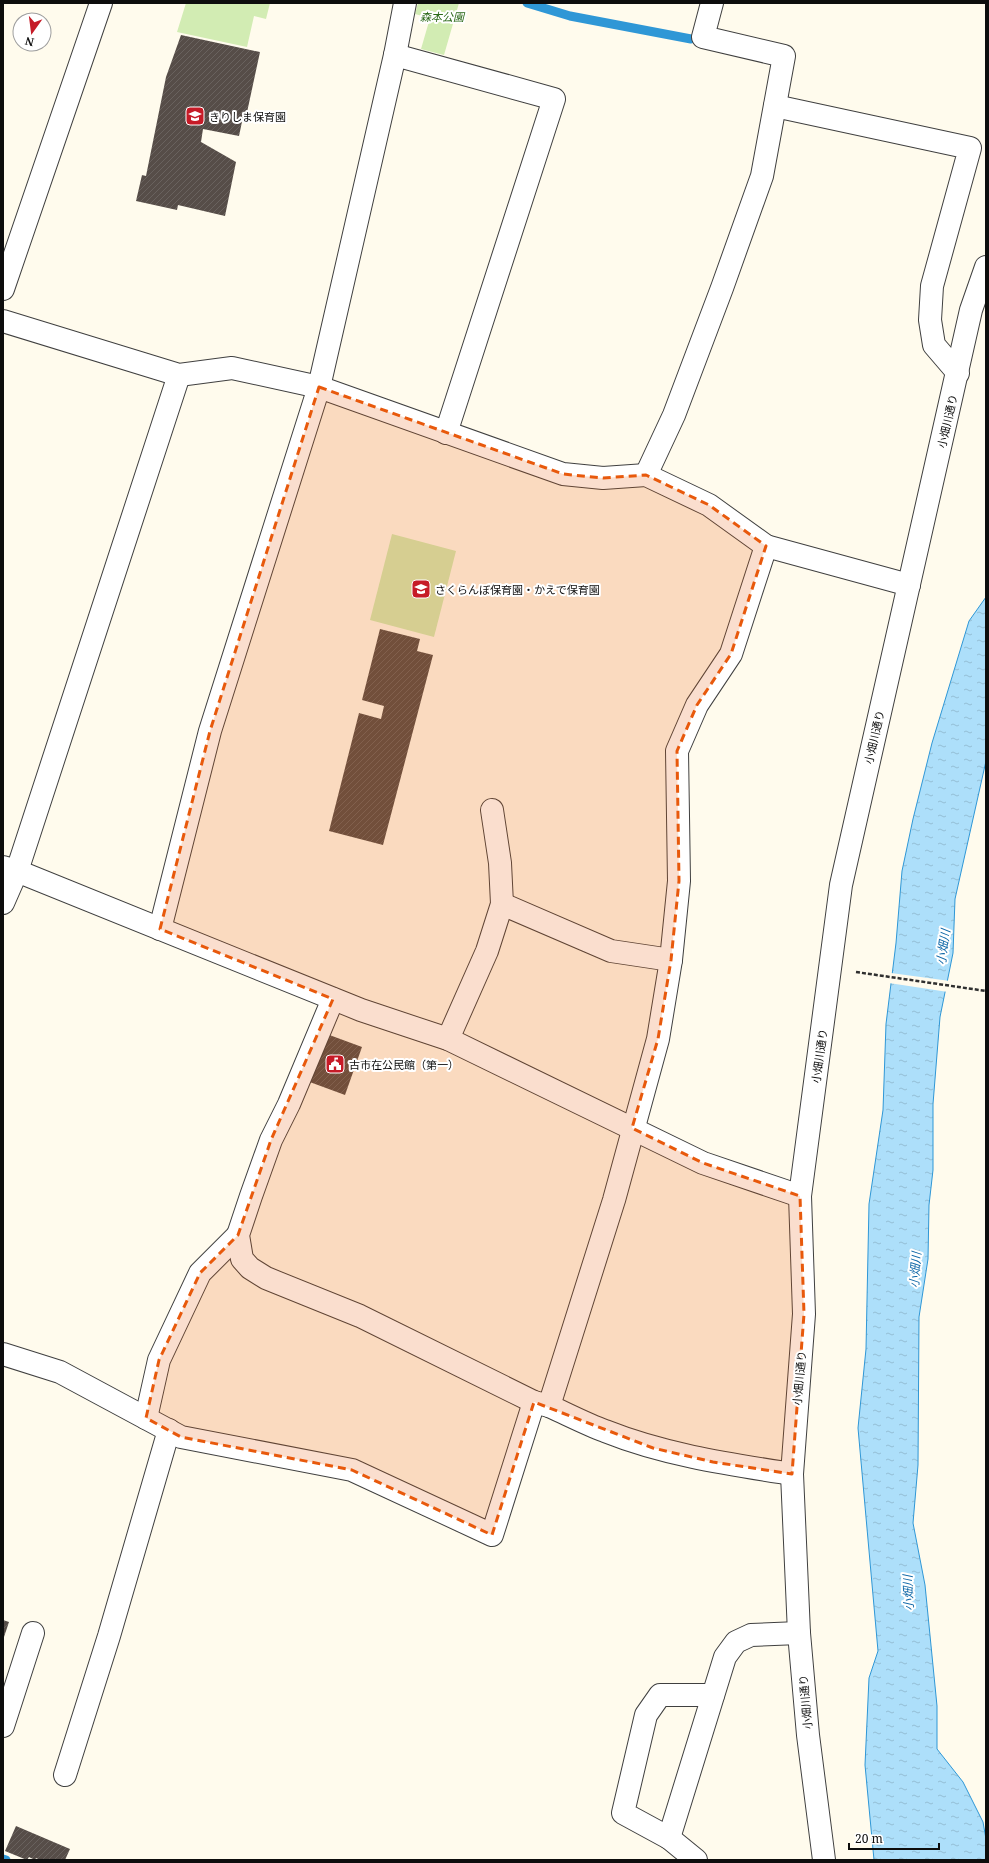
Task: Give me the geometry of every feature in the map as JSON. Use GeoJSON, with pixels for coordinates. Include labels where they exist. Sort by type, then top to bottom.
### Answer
{"type":"FeatureCollection","features":[{"type":"Feature","properties":{"kind":"street"},"geometry":{"type":"LineString","coordinates":[[3,289],[101,3]]}},
{"type":"Feature","properties":{"kind":"street"},"geometry":{"type":"LineString","coordinates":[[160,929],[210,731],[319,387],[395,55],[405,3]]}},
{"type":"Feature","properties":{"kind":"street"},"geometry":{"type":"LineString","coordinates":[[646,475],[674,415],[759,184],[784,56],[702,37],[712,3]]}},
{"type":"Feature","properties":{"kind":"street"},"geometry":{"type":"LineString","coordinates":[[395,55],[554,99],[446,433]]}},
{"type":"Feature","properties":{"kind":"street"},"geometry":{"type":"LineString","coordinates":[[775,106],[970,148],[932,286],[930,320],[934,345],[958,373]]}},
{"type":"Feature","properties":{"kind":"street","name":"小畑川通り"},"geometry":{"type":"LineString","coordinates":[[824,1860],[808,1735],[798,1633],[792,1474],[804,1314],[800,1196],[841,886],[971,310],[986,267]]}},
{"type":"Feature","properties":{"kind":"street"},"geometry":{"type":"LineString","coordinates":[[3,321],[179,375],[232,368],[319,387],[563,474],[603,478],[646,475],[709,505],[766,546],[909,585]]}},
{"type":"Feature","properties":{"kind":"street"},"geometry":{"type":"LineString","coordinates":[[3,903],[10,869],[179,375]]}},
{"type":"Feature","properties":{"kind":"street"},"geometry":{"type":"LineString","coordinates":[[3,1354],[60,1372],[181,1436],[352,1470],[492,1534],[541,1404],[614,1200],[632,1128],[658,1039],[671,960],[679,881],[677,751],[697,706],[731,654],[766,546]]}},
{"type":"Feature","properties":{"kind":"street"},"geometry":{"type":"LineString","coordinates":[[448,1039],[487,952],[502,904],[500,863],[492,810]]}},
{"type":"Feature","properties":{"kind":"street"},"geometry":{"type":"LineString","coordinates":[[10,869],[361,1010],[448,1039],[703,1163],[800,1196]]}},
{"type":"Feature","properties":{"kind":"street"},"geometry":{"type":"LineString","coordinates":[[502,904],[611,951],[671,960]]}},
{"type":"Feature","properties":{"kind":"street"},"geometry":{"type":"LineString","coordinates":[[146,1418],[159,1360],[200,1273],[238,1234],[271,1140],[289,1104],[333,999]]}},
{"type":"Feature","properties":{"kind":"street"},"geometry":{"type":"LineString","coordinates":[[238,1234],[242,1259],[250,1268],[266,1278],[360,1316],[541,1404],[604,1431],[654,1448],[713,1462],[792,1474]]}},
{"type":"Feature","properties":{"kind":"street"},"geometry":{"type":"LineString","coordinates":[[66,1775],[110,1636],[168,1430]]}},
{"type":"Feature","properties":{"kind":"street"},"geometry":{"type":"LineString","coordinates":[[3,1726],[33,1633]]}},
{"type":"Feature","properties":{"kind":"street"},"geometry":{"type":"LineString","coordinates":[[669,1838],[726,1657],[736,1642],[751,1635],[798,1633]]}},
{"type":"Feature","properties":{"kind":"street"},"geometry":{"type":"LineString","coordinates":[[696,1860],[669,1838],[623,1813],[646,1715],[660,1694],[713,1695]]}},
{"type":"Feature","properties":{"kind":"path"},"geometry":{"type":"LineString","coordinates":[[855,972],[986,991]]}},
{"type":"Feature","properties":{"kind":"highlighted area"},"geometry":{"type":"Polygon","coordinates":[[[319,387],[563,474],[603,478],[646,475],[709,505],[766,546],[731,654],[697,705],[677,751],[679,881],[671,960],[658,1039],[632,1128],[703,1163],[800,1196],[804,1314],[792,1474],[713,1462],[653,1448],[534,1402],[492,1535],[352,1470],[181,1437],[146,1418],[159,1360],[200,1273],[238,1235],[271,1140],[333,999],[160,929],[210,731],[319,387]]]}},
{"type":"Feature","properties":{"kind":"green space"},"geometry":{"type":"Polygon","coordinates":[[[186,3],[270,3],[266,19],[254,16],[247,47],[177,32],[186,3]]]}},
{"type":"Feature","properties":{"kind":"green space","name":"森本公園"},"geometry":{"type":"Polygon","coordinates":[[[418,3],[459,3],[444,55],[421,49],[430,18],[415,14],[418,3]]]}},
{"type":"Feature","properties":{"kind":"green space"},"geometry":{"type":"Polygon","coordinates":[[[392,534],[456,551],[434,637],[370,620],[392,534]]]}},
{"type":"Feature","properties":{"kind":"water","name":"小畑川"},"geometry":{"type":"Polygon","coordinates":[[[986,597],[986,761],[955,899],[953,953],[940,1017],[933,1104],[933,1170],[929,1205],[928,1259],[919,1317],[918,1465],[913,1523],[925,1585],[937,1706],[937,1749],[963,1782],[983,1822],[986,1839],[986,1860],[874,1860],[865,1765],[869,1678],[878,1651],[858,1428],[866,1349],[869,1204],[883,1110],[886,1024],[896,943],[902,871],[932,743],[969,621],[986,597]]]}},
{"type":"Feature","properties":{"kind":"pier"},"geometry":{"type":"Polygon","coordinates":[[[891,973],[950,981],[948,992],[889,983],[891,973]]]}},
{"type":"Feature","properties":{"kind":"building"},"geometry":{"type":"Polygon","coordinates":[[[181,35],[260,52],[246,117],[243,117],[239,136],[203,129],[201,142],[236,162],[225,216],[178,205],[177,210],[136,201],[142,175],[146,176],[166,77],[181,35]]]}},
{"type":"Feature","properties":{"kind":"building"},"geometry":{"type":"Polygon","coordinates":[[[380,629],[420,639],[417,651],[433,655],[383,845],[329,831],[359,713],[381,719],[384,706],[362,700],[380,629]]]}},
{"type":"Feature","properties":{"kind":"building","name":"古市在公民館（第一）"},"geometry":{"type":"Polygon","coordinates":[[[324,1033],[362,1047],[345,1095],[307,1081],[324,1033]]]}},
{"type":"Feature","properties":{"kind":"building"},"geometry":{"type":"Polygon","coordinates":[[[3,1620],[9,1622],[3,1640],[3,1620]]]}},
{"type":"Feature","properties":{"kind":"building"},"geometry":{"type":"Polygon","coordinates":[[[16,1826],[70,1849],[65,1860],[40,1860],[36,1858],[35,1860],[29,1857],[27,1860],[5,1851],[16,1826]]]}},
{"type":"Feature","properties":{"kind":"waterway"},"geometry":{"type":"LineString","coordinates":[[527,3],[570,16],[691,39]]}},
{"type":"Feature","properties":{"kind":"place","name":"きりしま保育園"},"geometry":{"type":"Point","coordinates":[195,116]}},
{"type":"Feature","properties":{"kind":"place","name":"さくらんぼ保育園・かえで保育園"},"geometry":{"type":"Point","coordinates":[421,589]}},
{"type":"Feature","properties":{"kind":"place","name":"古市在公民館（第一）"},"geometry":{"type":"Point","coordinates":[335,1064]}}]}
